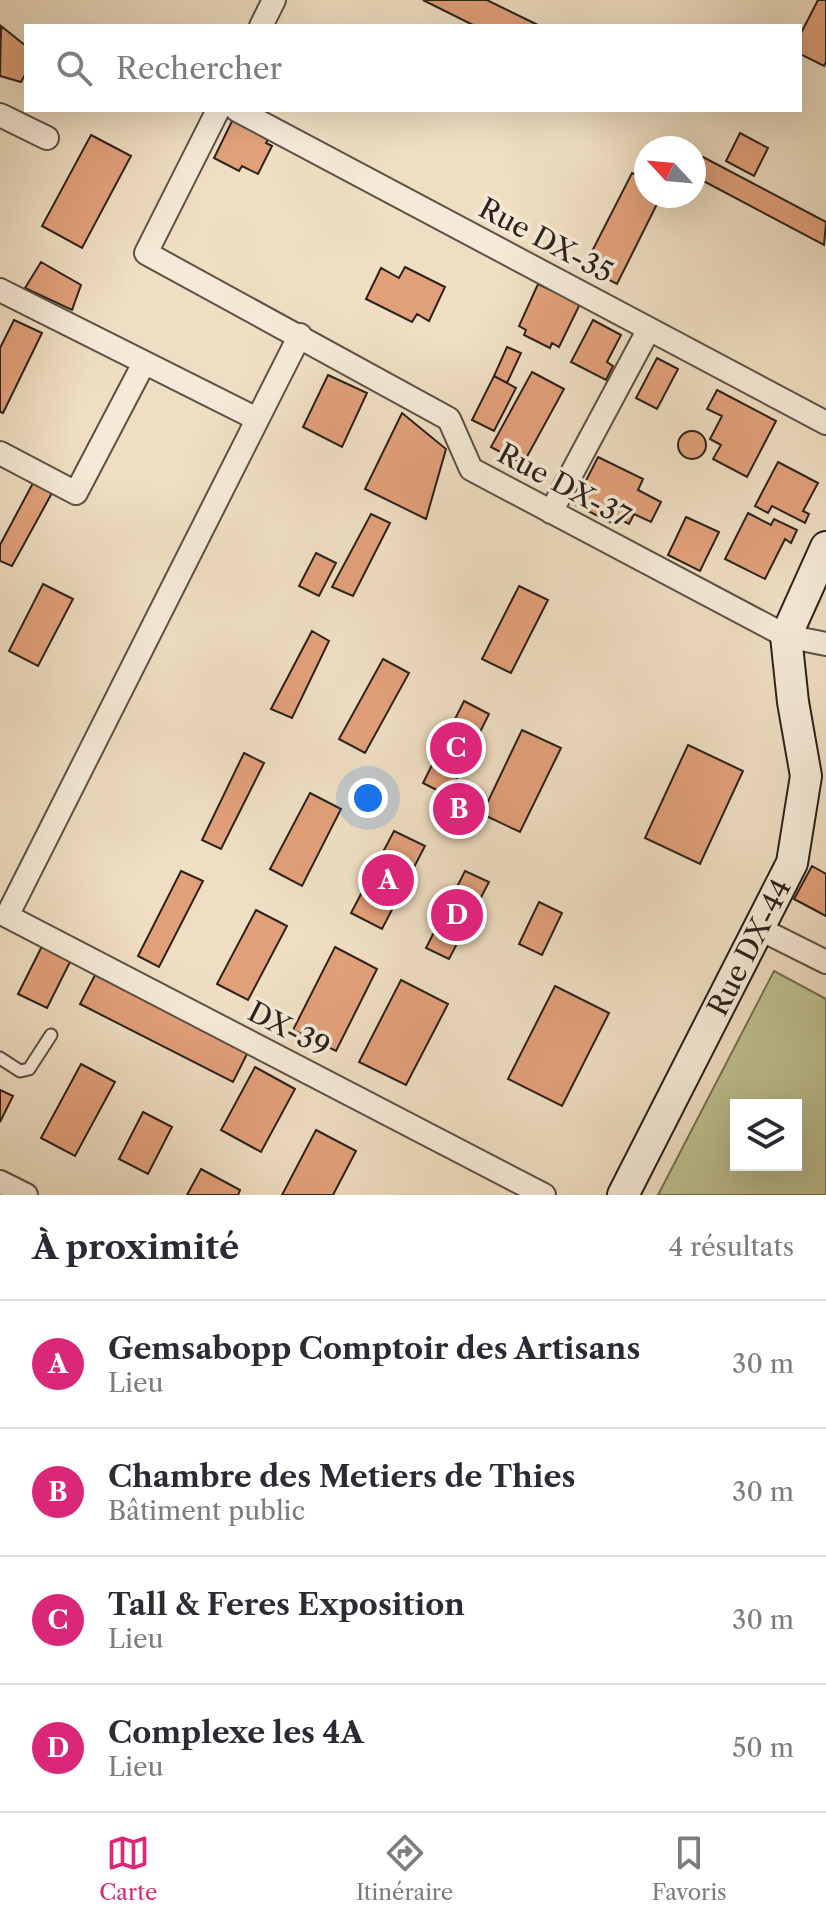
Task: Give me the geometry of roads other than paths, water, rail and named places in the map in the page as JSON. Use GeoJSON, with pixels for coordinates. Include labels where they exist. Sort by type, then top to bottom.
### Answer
{"type":"FeatureCollection","features":[{"type":"Feature","properties":{"kind":"street"},"geometry":{"type":"LineString","coordinates":[[262,24],[274,0]]}},
{"type":"Feature","properties":{"kind":"street","name":"Rue DX-37"},"geometry":{"type":"LineString","coordinates":[[217,112],[146,253],[449,419],[471,469],[786,636],[826,644]]}},
{"type":"Feature","properties":{"kind":"street","name":"Rue DX-35"},"geometry":{"type":"LineString","coordinates":[[241,112],[826,423]]}},
{"type":"Feature","properties":{"kind":"street"},"geometry":{"type":"LineString","coordinates":[[0,115],[47,138]]}},
{"type":"Feature","properties":{"kind":"street"},"geometry":{"type":"LineString","coordinates":[[0,290],[257,419]]}},
{"type":"Feature","properties":{"kind":"street"},"geometry":{"type":"LineString","coordinates":[[551,512],[649,329]]}},
{"type":"Feature","properties":{"kind":"street"},"geometry":{"type":"LineString","coordinates":[[5,911],[300,335]]}},
{"type":"Feature","properties":{"kind":"street"},"geometry":{"type":"LineString","coordinates":[[0,453],[76,493],[144,363]]}},
{"type":"Feature","properties":{"kind":"street"},"geometry":{"type":"LineString","coordinates":[[786,636],[826,547]]}},
{"type":"Feature","properties":{"kind":"street","name":"Rue DX-44"},"geometry":{"type":"LineString","coordinates":[[623,1195],[792,863],[806,776],[793,702],[786,636]]}},
{"type":"Feature","properties":{"kind":"street","name":"DX-39"},"geometry":{"type":"LineString","coordinates":[[5,911],[544,1195]]}},
{"type":"Feature","properties":{"kind":"street"},"geometry":{"type":"LineString","coordinates":[[758,928],[826,962]]}},
{"type":"Feature","properties":{"kind":"street"},"geometry":{"type":"LineString","coordinates":[[0,1182],[26,1195]]}},
{"type":"Feature","properties":{"kind":"lane"},"geometry":{"type":"LineString","coordinates":[[0,1058],[20,1071],[29,1069],[51,1035]]}},
{"type":"Feature","properties":{"kind":"place","name":"Tall & Feres Exposition"},"geometry":{"type":"Point","coordinates":[456,748]}},
{"type":"Feature","properties":{"kind":"place","name":"Chambre des Metiers de Thies"},"geometry":{"type":"Point","coordinates":[459,809]}},
{"type":"Feature","properties":{"kind":"place","name":"Gemsabopp Comptoir des Artisans"},"geometry":{"type":"Point","coordinates":[388,880]}},
{"type":"Feature","properties":{"kind":"place","name":"Complexe les 4A"},"geometry":{"type":"Point","coordinates":[457,915]}}]}
